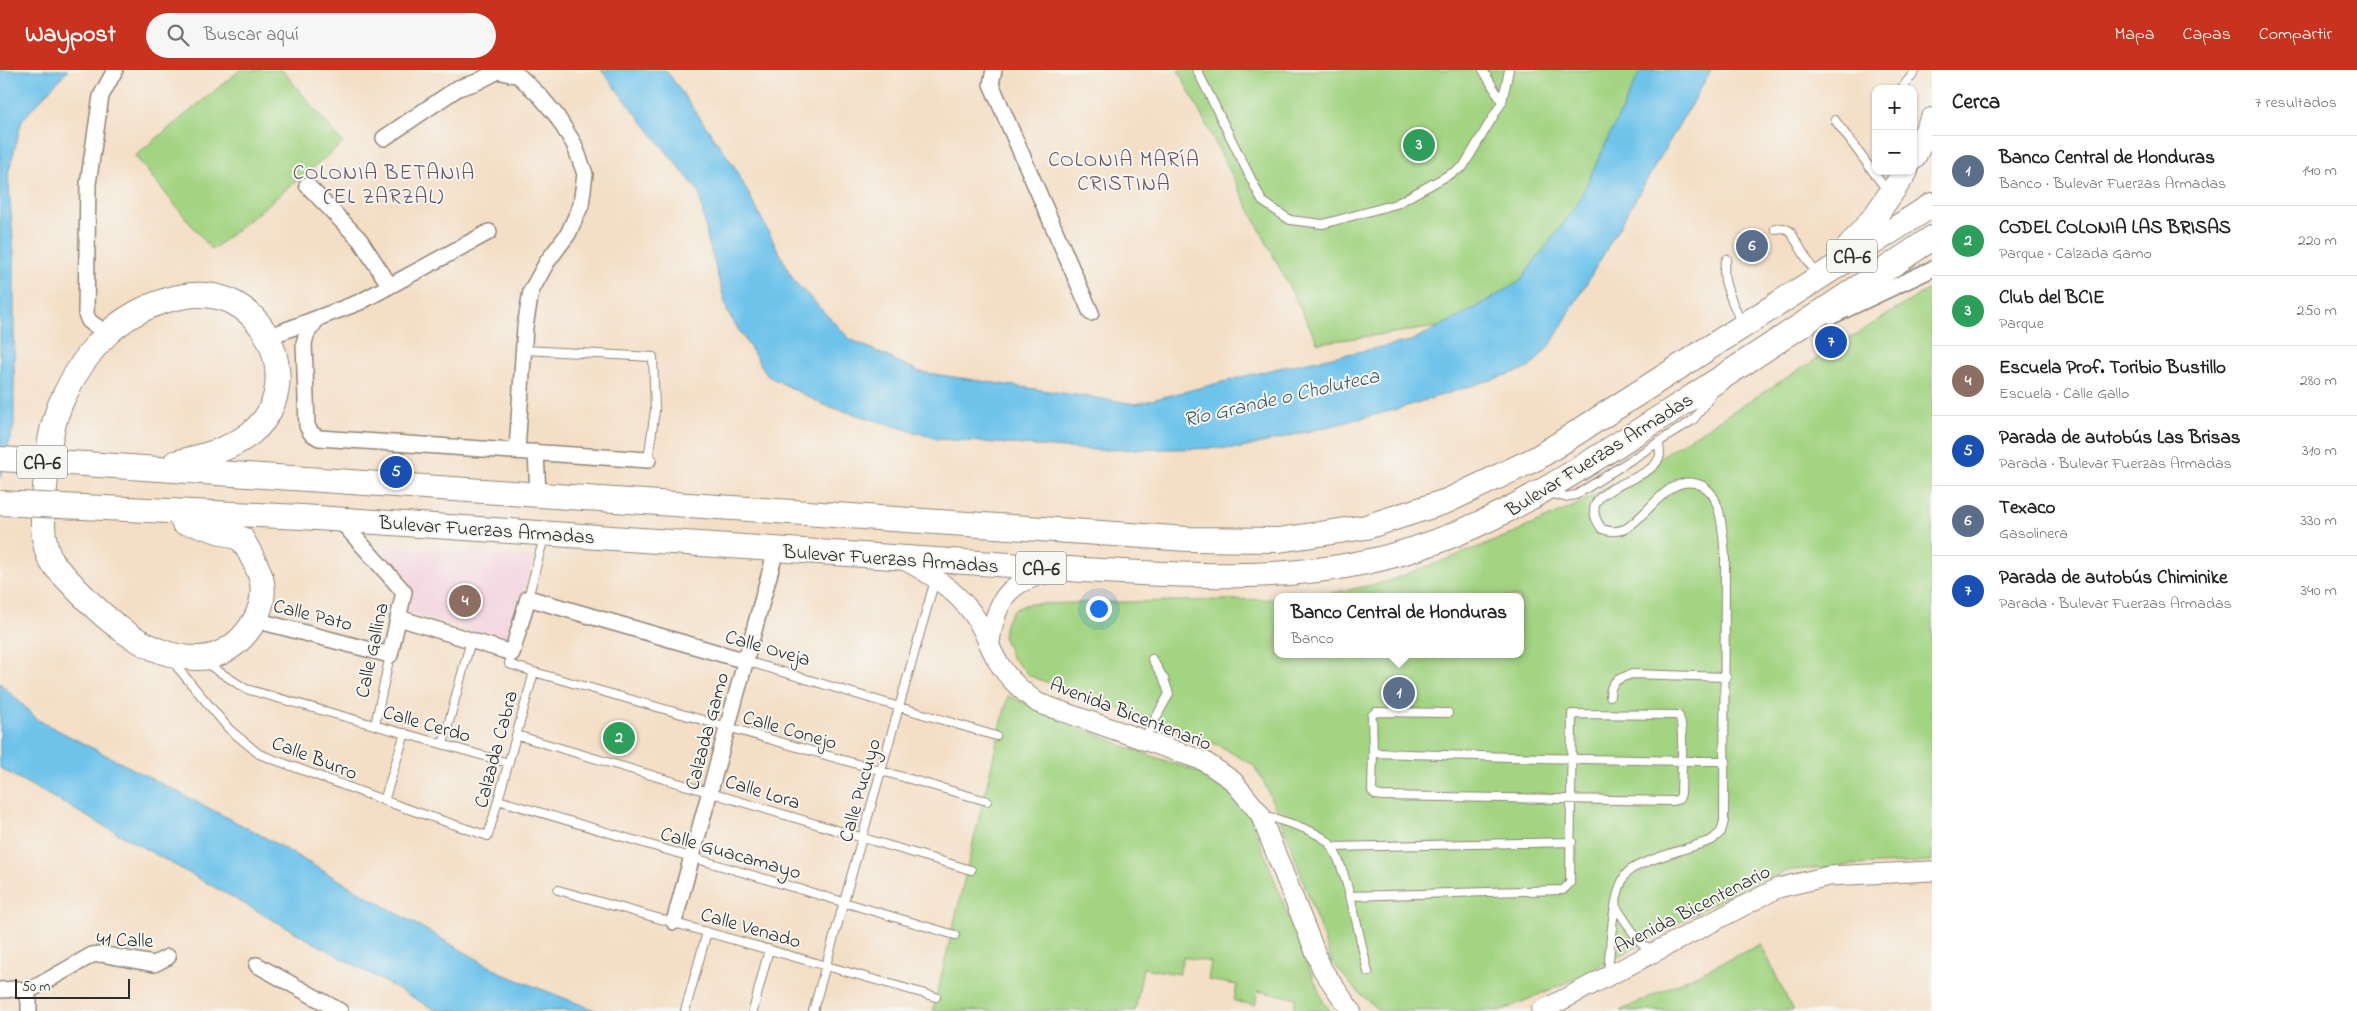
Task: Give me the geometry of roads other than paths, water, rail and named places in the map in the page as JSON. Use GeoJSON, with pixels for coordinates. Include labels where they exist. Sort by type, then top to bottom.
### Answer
{"type":"FeatureCollection","features":[{"type":"Feature","properties":{"kind":"highway"},"geometry":{"type":"LineString","coordinates":[[1917,150],[1932,120]]}},
{"type":"Feature","properties":{"kind":"highway"},"geometry":{"type":"LineString","coordinates":[[1822,275],[1890,196],[1903,175]]}},
{"type":"Feature","properties":{"kind":"highway","name":"Bulevar Fuerzas Armadas"},"geometry":{"type":"LineString","coordinates":[[0,459],[157,468],[1188,539],[1279,540],[1366,527],[1447,501],[1537,458],[1931,203]]}},
{"type":"Feature","properties":{"kind":"highway","name":"Bulevar Fuerzas Armadas"},"geometry":{"type":"LineString","coordinates":[[0,503],[339,519],[902,559],[1190,576],[1279,575],[1366,562],[1418,548],[1494,518],[1544,492],[1784,339],[1932,238]]}},
{"type":"Feature","properties":{"kind":"highway"},"geometry":{"type":"LineString","coordinates":[[67,507],[197,524],[242,539],[253,556],[262,580],[261,602],[255,620],[241,638],[221,654],[198,659],[166,654],[122,630],[86,600],[50,560],[42,528],[48,444],[64,395],[84,363],[107,334],[139,311],[171,298],[202,294],[234,303],[260,325],[276,354],[277,385],[269,413],[253,432],[225,450],[157,468]]}},
{"type":"Feature","properties":{"kind":"street"},"geometry":{"type":"LineString","coordinates":[[107,334],[89,321],[86,314],[88,184],[101,96],[115,70]]}},
{"type":"Feature","properties":{"kind":"street"},"geometry":{"type":"LineString","coordinates":[[994,70],[992,84],[1091,313]]}},
{"type":"Feature","properties":{"kind":"street"},"geometry":{"type":"LineString","coordinates":[[384,138],[458,88],[498,71],[519,76],[540,96],[556,115],[574,144],[585,174],[581,205],[568,234],[548,262],[531,291],[524,350],[517,451]]}},
{"type":"Feature","properties":{"kind":"street"},"geometry":{"type":"LineString","coordinates":[[307,185],[360,240],[390,286]]}},
{"type":"Feature","properties":{"kind":"street"},"geometry":{"type":"LineString","coordinates":[[268,337],[360,302],[489,232]]}},
{"type":"Feature","properties":{"kind":"street"},"geometry":{"type":"LineString","coordinates":[[1784,339],[1932,269]]}},
{"type":"Feature","properties":{"kind":"street"},"geometry":{"type":"LineString","coordinates":[[318,318],[307,333],[304,343],[307,426],[311,433],[319,438],[648,460]]}},
{"type":"Feature","properties":{"kind":"street"},"geometry":{"type":"LineString","coordinates":[[536,452],[538,494]]}},
{"type":"Feature","properties":{"kind":"street","name":"Calle Gallina"},"geometry":{"type":"LineString","coordinates":[[339,519],[404,592],[390,654]]}},
{"type":"Feature","properties":{"kind":"street","name":"Calzada Gamo"},"geometry":{"type":"LineString","coordinates":[[674,922],[776,550]]}},
{"type":"Feature","properties":{"kind":"street","name":"Avenida Bicentenario"},"geometry":{"type":"LineString","coordinates":[[902,559],[936,578],[954,592],[974,615],[990,642],[999,665],[1016,687],[1038,703],[1204,761],[1233,781],[1260,814],[1322,969],[1351,1011]]}},
{"type":"Feature","properties":{"kind":"street","name":"Avenida Bicentenario"},"geometry":{"type":"LineString","coordinates":[[990,642],[993,618],[1000,601],[1012,588],[1027,579],[1044,574],[1084,570]]}},
{"type":"Feature","properties":{"kind":"street"},"geometry":{"type":"LineString","coordinates":[[399,618],[512,653],[528,598]]}},
{"type":"Feature","properties":{"kind":"street","name":"Calle Oveja"},"geometry":{"type":"LineString","coordinates":[[528,598],[746,661]]}},
{"type":"Feature","properties":{"kind":"street","name":"Calle Pato"},"geometry":{"type":"LineString","coordinates":[[255,620],[390,654]]}},
{"type":"Feature","properties":{"kind":"street","name":"Avenida Bicentenario"},"geometry":{"type":"LineString","coordinates":[[1541,1011],[1754,900],[1794,883],[1829,876],[1932,871]]}},
{"type":"Feature","properties":{"kind":"street","name":"41 Calle"},"geometry":{"type":"LineString","coordinates":[[25,993],[92,955],[101,954],[154,964],[168,957]]}},
{"type":"Feature","properties":{"kind":"street"},"geometry":{"type":"LineString","coordinates":[[256,965],[340,1011]]}},
{"type":"Feature","properties":{"kind":"street"},"geometry":{"type":"LineString","coordinates":[[0,990],[18,989],[25,993],[29,1011]]}},
{"type":"Feature","properties":{"kind":"lane"},"geometry":{"type":"LineString","coordinates":[[1197,70],[1262,201],[1290,220],[1323,224],[1396,204],[1463,167],[1502,102],[1509,70]]}},
{"type":"Feature","properties":{"kind":"lane"},"geometry":{"type":"LineString","coordinates":[[1483,70],[1502,102]]}},
{"type":"Feature","properties":{"kind":"lane"},"geometry":{"type":"LineString","coordinates":[[1904,85],[1916,70]]}},
{"type":"Feature","properties":{"kind":"lane"},"geometry":{"type":"LineString","coordinates":[[1835,120],[1890,196]]}},
{"type":"Feature","properties":{"kind":"lane"},"geometry":{"type":"LineString","coordinates":[[1774,229],[1784,228],[1790,231],[1822,275]]}},
{"type":"Feature","properties":{"kind":"lane"},"geometry":{"type":"LineString","coordinates":[[1728,259],[1723,266],[1724,276],[1743,326]]}},
{"type":"Feature","properties":{"kind":"lane"},"geometry":{"type":"LineString","coordinates":[[524,350],[653,357],[655,410],[648,460]]}},
{"type":"Feature","properties":{"kind":"lane"},"geometry":{"type":"LineString","coordinates":[[1544,492],[1564,497],[1576,495],[1659,443],[1692,420],[1704,406],[1720,379]]}},
{"type":"Feature","properties":{"kind":"lane"},"geometry":{"type":"LineString","coordinates":[[1608,976],[1612,925],[1622,880],[1629,871],[1643,864],[1712,840],[1721,832],[1726,802],[1725,555],[1718,507],[1710,492],[1693,483],[1678,485],[1659,498],[1628,527],[1622,530],[1615,532],[1602,529],[1596,519],[1595,504],[1602,495],[1652,467],[1660,454],[1659,443]]}},
{"type":"Feature","properties":{"kind":"lane"},"geometry":{"type":"LineString","coordinates":[[528,598],[545,533]]}},
{"type":"Feature","properties":{"kind":"lane","name":"Calle Pucuyo"},"geometry":{"type":"LineString","coordinates":[[813,1011],[936,578]]}},
{"type":"Feature","properties":{"kind":"lane"},"geometry":{"type":"LineString","coordinates":[[443,744],[471,640]]}},
{"type":"Feature","properties":{"kind":"lane","name":"Calle Conejo"},"geometry":{"type":"LineString","coordinates":[[512,653],[508,664],[987,801]]}},
{"type":"Feature","properties":{"kind":"lane","name":"Calle Burro"},"geometry":{"type":"LineString","coordinates":[[166,654],[228,729],[259,754],[384,801],[488,836]]}},
{"type":"Feature","properties":{"kind":"lane","name":"Calle Gallina"},"geometry":{"type":"LineString","coordinates":[[375,725],[390,654]]}},
{"type":"Feature","properties":{"kind":"lane","name":"Calle Cerdo"},"geometry":{"type":"LineString","coordinates":[[198,659],[246,688],[508,763]]}},
{"type":"Feature","properties":{"kind":"lane"},"geometry":{"type":"LineString","coordinates":[[1143,741],[1169,694],[1164,679],[1152,659]]}},
{"type":"Feature","properties":{"kind":"lane","name":"Calle Oveja"},"geometry":{"type":"LineString","coordinates":[[746,661],[996,736]]}},
{"type":"Feature","properties":{"kind":"lane","name":"Calzada Cabra"},"geometry":{"type":"LineString","coordinates":[[488,836],[534,672]]}},
{"type":"Feature","properties":{"kind":"lane"},"geometry":{"type":"LineString","coordinates":[[1610,696],[1612,684],[1619,678],[1632,674],[1726,677]]}},
{"type":"Feature","properties":{"kind":"lane"},"geometry":{"type":"LineString","coordinates":[[1349,896],[1563,890],[1570,883],[1573,798],[1571,758],[1572,714],[1678,715],[1682,722],[1681,794],[1679,799],[1573,798],[1376,795],[1372,791],[1372,715],[1376,712],[1448,713]]}},
{"type":"Feature","properties":{"kind":"lane"},"geometry":{"type":"LineString","coordinates":[[384,801],[405,733]]}},
{"type":"Feature","properties":{"kind":"lane","name":"Calle Lora"},"geometry":{"type":"LineString","coordinates":[[516,735],[971,870]]}},
{"type":"Feature","properties":{"kind":"lane"},"geometry":{"type":"LineString","coordinates":[[1373,753],[1726,761]]}},
{"type":"Feature","properties":{"kind":"lane","name":"Calle Guacamayo"},"geometry":{"type":"LineString","coordinates":[[498,800],[955,935]]}},
{"type":"Feature","properties":{"kind":"lane"},"geometry":{"type":"LineString","coordinates":[[1260,814],[1326,839],[1334,847],[1349,896],[1368,972]]}},
{"type":"Feature","properties":{"kind":"lane"},"geometry":{"type":"LineString","coordinates":[[1334,847],[1572,842]]}},
{"type":"Feature","properties":{"kind":"lane","name":"Calle Venado"},"geometry":{"type":"LineString","coordinates":[[558,890],[936,997]]}},
{"type":"Feature","properties":{"kind":"lane"},"geometry":{"type":"LineString","coordinates":[[1616,907],[1636,937],[1651,953]]}},
{"type":"Feature","properties":{"kind":"lane"},"geometry":{"type":"LineString","coordinates":[[685,1011],[707,932]]}},
{"type":"Feature","properties":{"kind":"lane"},"geometry":{"type":"LineString","coordinates":[[753,1011],[769,950]]}},
{"type":"Feature","properties":{"kind":"water"},"geometry":{"type":"Polygon","coordinates":[[[0,70],[68,70],[22,120],[8,174],[14,254],[14,425],[0,478],[0,70]]]}},
{"type":"Feature","properties":{"kind":"water","name":"Río Grande o Choluteca"},"geometry":{"type":"Polygon","coordinates":[[[601,70],[666,70],[734,166],[794,281],[850,339],[920,372],[1136,404],[1274,369],[1411,341],[1466,313],[1519,282],[1575,208],[1641,70],[1711,70],[1551,344],[1529,368],[1394,410],[1242,448],[1095,450],[938,439],[824,405],[768,376],[728,313],[708,240],[699,192],[601,70]]]}},
{"type":"Feature","properties":{"kind":"water"},"geometry":{"type":"Polygon","coordinates":[[[0,683],[38,720],[257,833],[503,974],[597,1011],[437,1011],[0,768],[0,683]]]}},
{"type":"Feature","properties":{"kind":"place","name":"Club del BCIE"},"geometry":{"type":"Point","coordinates":[1419,145]}},
{"type":"Feature","properties":{"kind":"place","name":"Texaco"},"geometry":{"type":"Point","coordinates":[1752,246]}},
{"type":"Feature","properties":{"kind":"place","name":"Parada de autobús Chiminike"},"geometry":{"type":"Point","coordinates":[1831,342]}},
{"type":"Feature","properties":{"kind":"place","name":"Parada de autobús Las Brisas"},"geometry":{"type":"Point","coordinates":[396,472]}},
{"type":"Feature","properties":{"kind":"place","name":"Escuela Prof. Toribio Bustillo"},"geometry":{"type":"Point","coordinates":[465,601]}},
{"type":"Feature","properties":{"kind":"place","name":"Banco Central de Honduras"},"geometry":{"type":"Point","coordinates":[1399,693]}},
{"type":"Feature","properties":{"kind":"place","name":"CODEL COLONIA LAS BRISAS"},"geometry":{"type":"Point","coordinates":[619,738]}},
{"type":"Feature","properties":{"kind":"district","name":"COLONIA MARÍA CRISTINA"},"geometry":{"type":"Point","coordinates":[1124,171]}},
{"type":"Feature","properties":{"kind":"district","name":"COLONIA BETANIA (EL ZARZAL)"},"geometry":{"type":"Point","coordinates":[384,184]}}]}
